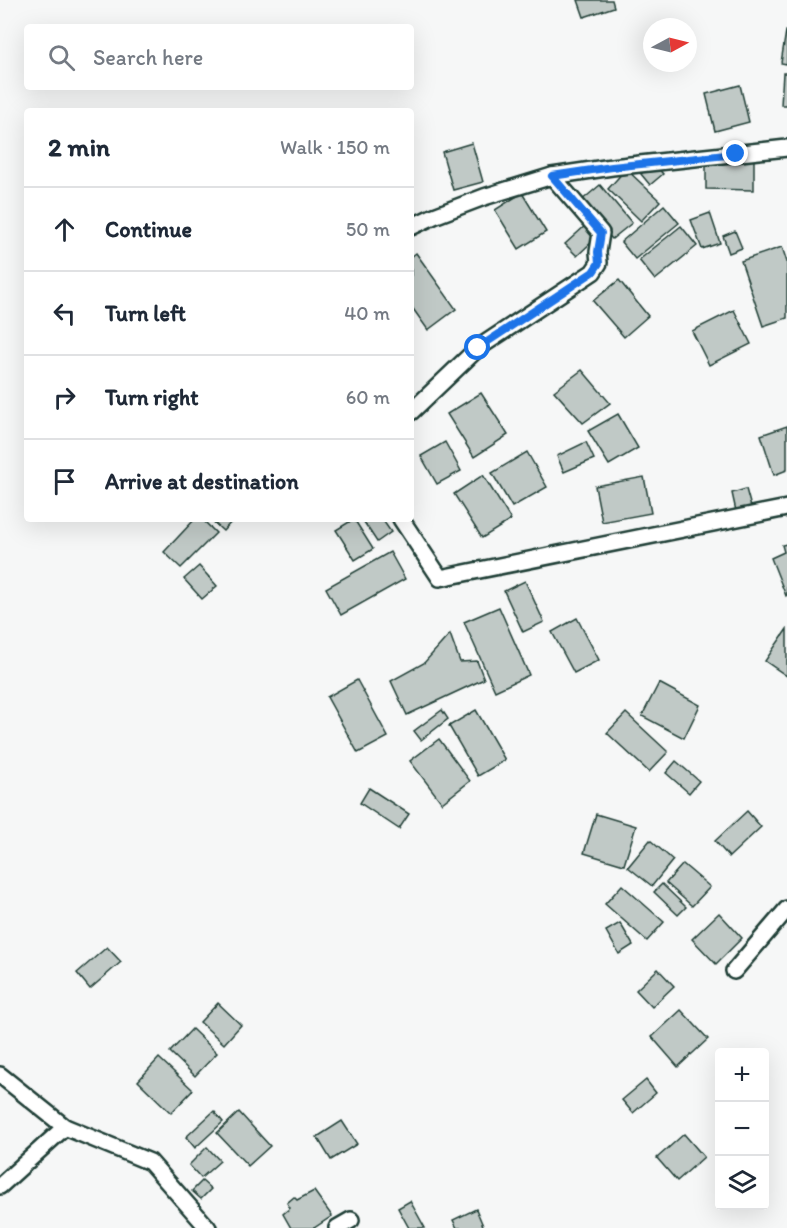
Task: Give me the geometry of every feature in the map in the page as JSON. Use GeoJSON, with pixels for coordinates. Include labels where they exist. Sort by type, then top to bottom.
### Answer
{"type":"FeatureCollection","features":[{"type":"Feature","properties":{"kind":"street"},"geometry":{"type":"LineString","coordinates":[[414,226],[474,201],[552,176],[612,167],[787,148]]}},
{"type":"Feature","properties":{"kind":"street"},"geometry":{"type":"LineString","coordinates":[[414,409],[478,348],[593,272],[599,263],[601,233],[552,176]]}},
{"type":"Feature","properties":{"kind":"street"},"geometry":{"type":"LineString","coordinates":[[402,522],[440,578],[787,508]]}},
{"type":"Feature","properties":{"kind":"street"},"geometry":{"type":"LineString","coordinates":[[734,971],[787,909]]}},
{"type":"Feature","properties":{"kind":"street"},"geometry":{"type":"LineString","coordinates":[[0,1075],[65,1127],[150,1162],[208,1228]]}},
{"type":"Feature","properties":{"kind":"street"},"geometry":{"type":"LineString","coordinates":[[0,1186],[65,1127]]}},
{"type":"Feature","properties":{"kind":"street"},"geometry":{"type":"LineString","coordinates":[[337,1228],[351,1220]]}},
{"type":"Feature","properties":{"kind":"building"},"geometry":{"type":"Polygon","coordinates":[[[578,0],[612,0],[614,7],[584,17],[578,0]]]}},
{"type":"Feature","properties":{"kind":"building"},"geometry":{"type":"Polygon","coordinates":[[[787,31],[787,64],[781,63],[787,31]]]}},
{"type":"Feature","properties":{"kind":"building"},"geometry":{"type":"Polygon","coordinates":[[[783,73],[787,73],[787,105],[781,105],[783,73]]]}},
{"type":"Feature","properties":{"kind":"building"},"geometry":{"type":"Polygon","coordinates":[[[740,85],[749,122],[715,131],[706,94],[740,85]]]}},
{"type":"Feature","properties":{"kind":"building"},"geometry":{"type":"Polygon","coordinates":[[[472,143],[483,182],[453,190],[442,152],[472,143]]]}},
{"type":"Feature","properties":{"kind":"building"},"geometry":{"type":"Polygon","coordinates":[[[706,159],[754,160],[754,190],[706,189],[706,159]]]}},
{"type":"Feature","properties":{"kind":"building"},"geometry":{"type":"Polygon","coordinates":[[[653,163],[663,174],[650,185],[641,174],[653,163]]]}},
{"type":"Feature","properties":{"kind":"building"},"geometry":{"type":"Polygon","coordinates":[[[626,169],[660,201],[641,221],[608,189],[626,169]]]}},
{"type":"Feature","properties":{"kind":"building"},"geometry":{"type":"Polygon","coordinates":[[[600,185],[632,223],[612,239],[581,201],[600,185]]]}},
{"type":"Feature","properties":{"kind":"building"},"geometry":{"type":"Polygon","coordinates":[[[522,193],[546,232],[519,249],[495,210],[522,193]]]}},
{"type":"Feature","properties":{"kind":"building"},"geometry":{"type":"Polygon","coordinates":[[[664,205],[679,223],[635,259],[621,242],[664,205]]]}},
{"type":"Feature","properties":{"kind":"building"},"geometry":{"type":"Polygon","coordinates":[[[710,213],[720,243],[702,249],[691,220],[710,213]]]}},
{"type":"Feature","properties":{"kind":"building"},"geometry":{"type":"Polygon","coordinates":[[[586,225],[597,237],[577,256],[565,244],[586,225]]]}},
{"type":"Feature","properties":{"kind":"building"},"geometry":{"type":"Polygon","coordinates":[[[681,226],[697,246],[655,280],[639,260],[681,226]]]}},
{"type":"Feature","properties":{"kind":"building"},"geometry":{"type":"Polygon","coordinates":[[[735,231],[742,248],[729,253],[723,236],[735,231]]]}},
{"type":"Feature","properties":{"kind":"building"},"geometry":{"type":"Polygon","coordinates":[[[782,247],[787,262],[787,318],[763,326],[741,261],[782,247]]]}},
{"type":"Feature","properties":{"kind":"building"},"geometry":{"type":"Polygon","coordinates":[[[416,253],[456,309],[428,330],[414,310],[414,255],[416,253]]]}},
{"type":"Feature","properties":{"kind":"building"},"geometry":{"type":"Polygon","coordinates":[[[619,280],[648,316],[624,337],[593,301],[619,280]]]}},
{"type":"Feature","properties":{"kind":"building"},"geometry":{"type":"Polygon","coordinates":[[[734,310],[751,344],[709,365],[692,331],[734,310]]]}},
{"type":"Feature","properties":{"kind":"building"},"geometry":{"type":"Polygon","coordinates":[[[582,370],[610,403],[583,423],[554,391],[582,370]]]}},
{"type":"Feature","properties":{"kind":"building"},"geometry":{"type":"Polygon","coordinates":[[[481,393],[508,435],[474,457],[447,414],[481,393]]]}},
{"type":"Feature","properties":{"kind":"building"},"geometry":{"type":"Polygon","coordinates":[[[618,414],[638,448],[609,465],[588,431],[618,414]]]}},
{"type":"Feature","properties":{"kind":"building"},"geometry":{"type":"Polygon","coordinates":[[[787,426],[787,470],[774,475],[761,435],[787,426]]]}},
{"type":"Feature","properties":{"kind":"building"},"geometry":{"type":"Polygon","coordinates":[[[445,442],[461,471],[437,484],[421,456],[445,442]]]}},
{"type":"Feature","properties":{"kind":"building"},"geometry":{"type":"Polygon","coordinates":[[[586,442],[594,459],[564,472],[557,456],[586,442]]]}},
{"type":"Feature","properties":{"kind":"building"},"geometry":{"type":"Polygon","coordinates":[[[527,452],[547,487],[512,507],[492,473],[527,452]]]}},
{"type":"Feature","properties":{"kind":"building"},"geometry":{"type":"Polygon","coordinates":[[[483,475],[511,520],[482,538],[454,494],[483,475]]]}},
{"type":"Feature","properties":{"kind":"building"},"geometry":{"type":"Polygon","coordinates":[[[644,477],[651,513],[602,522],[595,486],[644,477]]]}},
{"type":"Feature","properties":{"kind":"building"},"geometry":{"type":"Polygon","coordinates":[[[746,489],[751,507],[736,511],[732,493],[746,489]]]}},
{"type":"Feature","properties":{"kind":"building"},"geometry":{"type":"Polygon","coordinates":[[[192,522],[205,522],[216,533],[181,568],[164,552],[192,522]]]}},
{"type":"Feature","properties":{"kind":"building"},"geometry":{"type":"Polygon","coordinates":[[[213,522],[231,522],[223,531],[213,522]]]}},
{"type":"Feature","properties":{"kind":"building"},"geometry":{"type":"Polygon","coordinates":[[[349,522],[356,522],[373,549],[355,560],[336,530],[349,522]]]}},
{"type":"Feature","properties":{"kind":"building"},"geometry":{"type":"Polygon","coordinates":[[[364,522],[384,522],[391,532],[377,542],[364,522]]]}},
{"type":"Feature","properties":{"kind":"building"},"geometry":{"type":"Polygon","coordinates":[[[787,544],[786,596],[771,558],[784,552],[782,545],[787,544]]]}},
{"type":"Feature","properties":{"kind":"building"},"geometry":{"type":"Polygon","coordinates":[[[390,552],[405,579],[341,615],[326,588],[390,552]]]}},
{"type":"Feature","properties":{"kind":"building"},"geometry":{"type":"Polygon","coordinates":[[[199,566],[217,586],[202,599],[184,579],[199,566]]]}},
{"type":"Feature","properties":{"kind":"building"},"geometry":{"type":"Polygon","coordinates":[[[525,581],[544,622],[523,632],[504,591],[525,581]]]}},
{"type":"Feature","properties":{"kind":"building"},"geometry":{"type":"Polygon","coordinates":[[[499,607],[529,675],[495,691],[464,622],[499,607]]]}},
{"type":"Feature","properties":{"kind":"building"},"geometry":{"type":"Polygon","coordinates":[[[577,618],[599,660],[574,673],[552,632],[577,618]]]}},
{"type":"Feature","properties":{"kind":"building"},"geometry":{"type":"Polygon","coordinates":[[[787,629],[787,676],[765,661],[787,629]]]}},
{"type":"Feature","properties":{"kind":"building"},"geometry":{"type":"Polygon","coordinates":[[[450,634],[460,662],[477,661],[484,679],[407,715],[391,681],[424,663],[450,634]]]}},
{"type":"Feature","properties":{"kind":"building"},"geometry":{"type":"Polygon","coordinates":[[[357,680],[388,737],[358,753],[327,697],[357,680]]]}},
{"type":"Feature","properties":{"kind":"building"},"geometry":{"type":"Polygon","coordinates":[[[659,683],[700,705],[684,738],[642,716],[659,683]]]}},
{"type":"Feature","properties":{"kind":"building"},"geometry":{"type":"Polygon","coordinates":[[[442,710],[448,719],[421,740],[414,731],[442,710]]]}},
{"type":"Feature","properties":{"kind":"building"},"geometry":{"type":"Polygon","coordinates":[[[476,710],[505,760],[478,776],[449,726],[476,710]]]}},
{"type":"Feature","properties":{"kind":"building"},"geometry":{"type":"Polygon","coordinates":[[[626,713],[668,752],[649,772],[607,733],[626,713]]]}},
{"type":"Feature","properties":{"kind":"building"},"geometry":{"type":"Polygon","coordinates":[[[439,739],[470,781],[442,803],[410,761],[439,739]]]}},
{"type":"Feature","properties":{"kind":"building"},"geometry":{"type":"Polygon","coordinates":[[[676,761],[699,781],[689,793],[666,773],[676,761]]]}},
{"type":"Feature","properties":{"kind":"building"},"geometry":{"type":"Polygon","coordinates":[[[369,788],[409,814],[399,829],[360,803],[369,788]]]}},
{"type":"Feature","properties":{"kind":"building"},"geometry":{"type":"Polygon","coordinates":[[[747,811],[761,827],[729,857],[715,841],[747,811]]]}},
{"type":"Feature","properties":{"kind":"building"},"geometry":{"type":"Polygon","coordinates":[[[596,814],[636,826],[624,865],[584,853],[596,814]]]}},
{"type":"Feature","properties":{"kind":"building"},"geometry":{"type":"Polygon","coordinates":[[[650,840],[673,860],[652,886],[628,867],[650,840]]]}},
{"type":"Feature","properties":{"kind":"building"},"geometry":{"type":"Polygon","coordinates":[[[683,864],[710,887],[692,906],[666,883],[683,864]]]}},
{"type":"Feature","properties":{"kind":"building"},"geometry":{"type":"Polygon","coordinates":[[[662,884],[686,907],[678,915],[654,892],[662,884]]]}},
{"type":"Feature","properties":{"kind":"building"},"geometry":{"type":"Polygon","coordinates":[[[622,885],[664,922],[647,941],[605,904],[622,885]]]}},
{"type":"Feature","properties":{"kind":"building"},"geometry":{"type":"Polygon","coordinates":[[[719,913],[742,938],[716,964],[692,939],[719,913]]]}},
{"type":"Feature","properties":{"kind":"building"},"geometry":{"type":"Polygon","coordinates":[[[620,923],[633,945],[619,954],[606,931],[620,923]]]}},
{"type":"Feature","properties":{"kind":"building"},"geometry":{"type":"Polygon","coordinates":[[[107,947],[121,962],[90,989],[77,973],[107,947]]]}},
{"type":"Feature","properties":{"kind":"building"},"geometry":{"type":"Polygon","coordinates":[[[658,969],[674,986],[652,1007],[636,990],[658,969]]]}},
{"type":"Feature","properties":{"kind":"building"},"geometry":{"type":"Polygon","coordinates":[[[218,1003],[241,1025],[224,1044],[200,1022],[218,1003]]]}},
{"type":"Feature","properties":{"kind":"building"},"geometry":{"type":"Polygon","coordinates":[[[681,1010],[708,1039],[678,1067],[652,1037],[681,1010]]]}},
{"type":"Feature","properties":{"kind":"building"},"geometry":{"type":"Polygon","coordinates":[[[192,1029],[217,1053],[195,1076],[170,1052],[192,1029]]]}},
{"type":"Feature","properties":{"kind":"building"},"geometry":{"type":"Polygon","coordinates":[[[159,1058],[193,1090],[171,1113],[138,1081],[159,1058]]]}},
{"type":"Feature","properties":{"kind":"building"},"geometry":{"type":"Polygon","coordinates":[[[646,1080],[656,1093],[633,1113],[622,1100],[646,1080]]]}},
{"type":"Feature","properties":{"kind":"building"},"geometry":{"type":"Polygon","coordinates":[[[214,1111],[223,1122],[195,1148],[186,1137],[214,1111]]]}},
{"type":"Feature","properties":{"kind":"building"},"geometry":{"type":"Polygon","coordinates":[[[239,1112],[270,1146],[248,1166],[217,1133],[239,1112]]]}},
{"type":"Feature","properties":{"kind":"building"},"geometry":{"type":"Polygon","coordinates":[[[342,1121],[357,1144],[331,1160],[317,1137],[342,1121]]]}},
{"type":"Feature","properties":{"kind":"building"},"geometry":{"type":"Polygon","coordinates":[[[684,1134],[704,1157],[677,1181],[657,1158],[684,1134]]]}},
{"type":"Feature","properties":{"kind":"building"},"geometry":{"type":"Polygon","coordinates":[[[207,1147],[220,1161],[201,1178],[189,1165],[207,1147]]]}},
{"type":"Feature","properties":{"kind":"building"},"geometry":{"type":"Polygon","coordinates":[[[202,1181],[211,1189],[201,1199],[192,1191],[202,1181]]]}},
{"type":"Feature","properties":{"kind":"building"},"geometry":{"type":"Polygon","coordinates":[[[314,1191],[332,1216],[314,1228],[291,1228],[283,1214],[290,1208],[287,1203],[294,1197],[297,1200],[314,1191]]]}},
{"type":"Feature","properties":{"kind":"building"},"geometry":{"type":"Polygon","coordinates":[[[410,1201],[425,1228],[409,1228],[398,1208],[410,1201]]]}},
{"type":"Feature","properties":{"kind":"building"},"geometry":{"type":"Polygon","coordinates":[[[476,1209],[484,1228],[457,1228],[453,1220],[476,1209]]]}},
{"type":"Feature","properties":{"kind":"route"},"geometry":{"type":"LineString","coordinates":[[478,348],[593,272],[599,263],[601,233],[552,176],[612,167],[736,154]]}}]}
